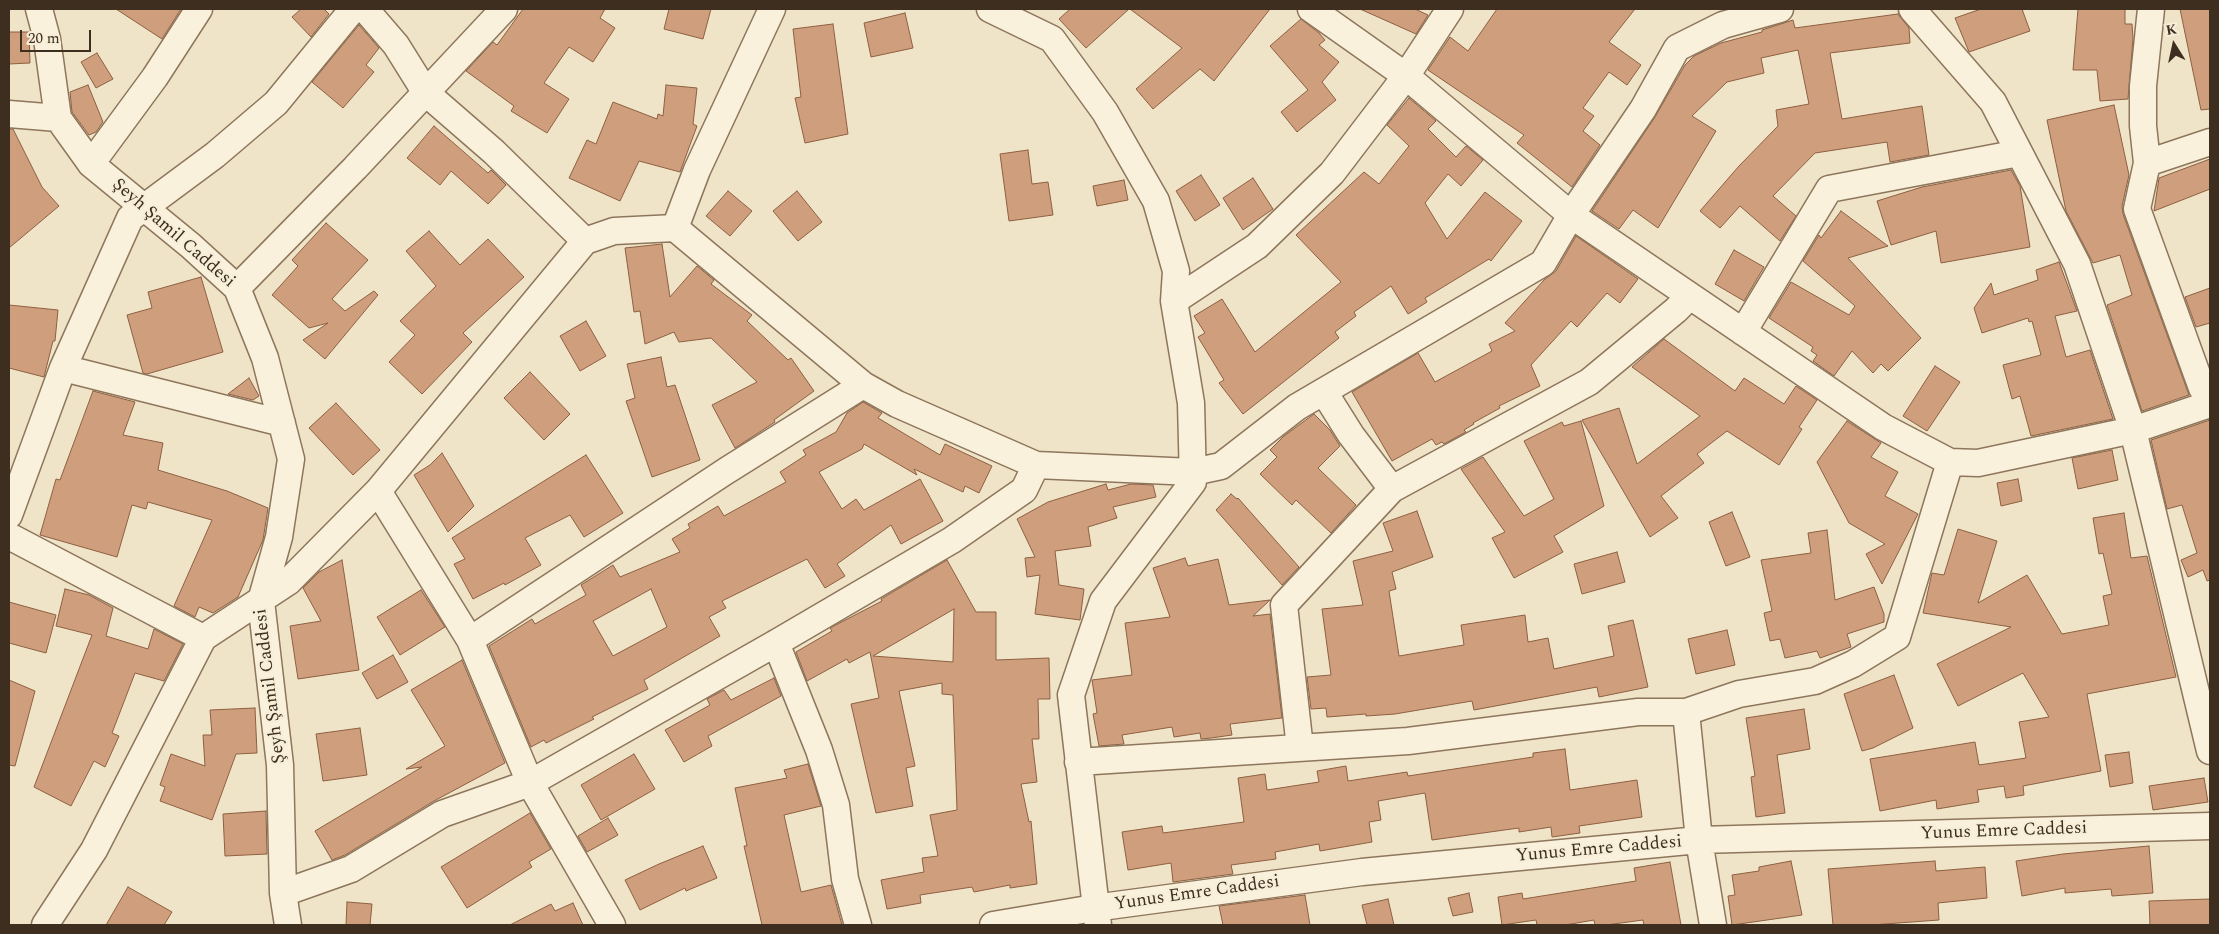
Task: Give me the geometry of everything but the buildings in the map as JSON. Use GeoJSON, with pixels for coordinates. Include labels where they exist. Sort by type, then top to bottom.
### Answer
{"type":"FeatureCollection","features":[{"type":"Feature","properties":{"kind":"street"},"geometry":{"type":"LineString","coordinates":[[9,114],[58,118],[48,39],[39,9]]}},
{"type":"Feature","properties":{"kind":"street"},"geometry":{"type":"LineString","coordinates":[[91,164],[155,77],[199,9]]}},
{"type":"Feature","properties":{"kind":"street"},"geometry":{"type":"LineString","coordinates":[[9,515],[63,368],[130,218],[215,156],[276,103],[353,9]]}},
{"type":"Feature","properties":{"kind":"street"},"geometry":{"type":"LineString","coordinates":[[366,9],[396,46],[426,94],[494,152],[585,241]]}},
{"type":"Feature","properties":{"kind":"street"},"geometry":{"type":"LineString","coordinates":[[237,288],[426,94],[504,9]]}},
{"type":"Feature","properties":{"kind":"street"},"geometry":{"type":"LineString","coordinates":[[675,228],[697,170],[772,9]]}},
{"type":"Feature","properties":{"kind":"street"},"geometry":{"type":"LineString","coordinates":[[990,9],[1052,40],[1105,112],[1156,201],[1176,271],[1174,301],[1191,403],[1193,482],[1103,601],[1071,694],[1096,917]]}},
{"type":"Feature","properties":{"kind":"street"},"geometry":{"type":"LineString","coordinates":[[1311,9],[1406,76],[1571,215],[1883,428],[1950,462],[1978,463],[2133,430],[2210,404]]}},
{"type":"Feature","properties":{"kind":"street"},"geometry":{"type":"LineString","coordinates":[[1174,301],[1257,246],[1332,173],[1406,76],[1450,9]]}},
{"type":"Feature","properties":{"kind":"street"},"geometry":{"type":"LineString","coordinates":[[45,925],[94,850],[202,638],[288,582],[378,491],[585,241],[614,231],[675,228],[863,384],[897,404],[1036,465],[1193,472],[1221,466],[1297,407],[1543,263],[1571,215],[1644,110],[1677,48],[1724,25],[1780,9]]}},
{"type":"Feature","properties":{"kind":"street"},"geometry":{"type":"LineString","coordinates":[[1912,9],[1993,102],[2077,264],[2133,430],[2210,752]]}},
{"type":"Feature","properties":{"kind":"street"},"geometry":{"type":"LineString","coordinates":[[2151,9],[2143,86],[2143,126],[2147,163],[2137,209],[2202,388],[2210,400]]}},
{"type":"Feature","properties":{"kind":"street","name":"Şeyh Şamil Caddesi"},"geometry":{"type":"LineString","coordinates":[[58,118],[91,164],[191,246],[237,288],[265,358],[291,459],[279,537],[260,601],[280,765],[283,893],[288,925]]}},
{"type":"Feature","properties":{"kind":"street"},"geometry":{"type":"LineString","coordinates":[[2147,163],[2210,142]]}},
{"type":"Feature","properties":{"kind":"street"},"geometry":{"type":"LineString","coordinates":[[1743,332],[1829,190],[2019,153]]}},
{"type":"Feature","properties":{"kind":"street"},"geometry":{"type":"LineString","coordinates":[[1300,748],[1284,605],[1349,538],[1392,489],[1589,382],[1690,296]]}},
{"type":"Feature","properties":{"kind":"street"},"geometry":{"type":"LineString","coordinates":[[63,368],[282,424]]}},
{"type":"Feature","properties":{"kind":"street"},"geometry":{"type":"LineString","coordinates":[[470,640],[718,476],[863,384]]}},
{"type":"Feature","properties":{"kind":"street"},"geometry":{"type":"LineString","coordinates":[[1324,392],[1351,435],[1392,489]]}},
{"type":"Feature","properties":{"kind":"street"},"geometry":{"type":"LineString","coordinates":[[1078,762],[1408,741],[1638,712],[1686,712],[1739,694],[1815,681],[1853,664],[1897,637],[1950,462]]}},
{"type":"Feature","properties":{"kind":"street"},"geometry":{"type":"LineString","coordinates":[[283,893],[351,869],[442,814],[530,783],[776,643],[968,529],[1024,490],[1036,465]]}},
{"type":"Feature","properties":{"kind":"street"},"geometry":{"type":"LineString","coordinates":[[378,491],[470,640],[530,783],[612,925]]}},
{"type":"Feature","properties":{"kind":"street"},"geometry":{"type":"LineString","coordinates":[[9,536],[202,638]]}},
{"type":"Feature","properties":{"kind":"street"},"geometry":{"type":"LineString","coordinates":[[776,643],[819,750],[836,805],[845,879],[858,925]]}},
{"type":"Feature","properties":{"kind":"street"},"geometry":{"type":"LineString","coordinates":[[1686,712],[1699,840],[1713,925]]}},
{"type":"Feature","properties":{"kind":"street","name":"Yunus Emre Caddesi"},"geometry":{"type":"LineString","coordinates":[[993,925],[1096,917],[1362,872],[1699,840],[2210,826]]}}]}
